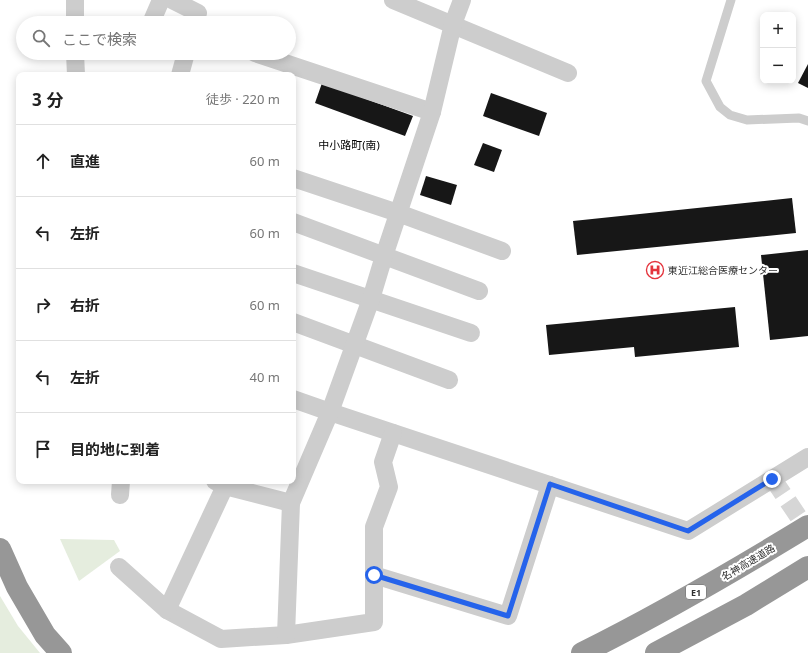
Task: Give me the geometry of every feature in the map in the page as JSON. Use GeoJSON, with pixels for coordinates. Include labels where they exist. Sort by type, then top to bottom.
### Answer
{"type":"FeatureCollection","features":[{"type":"Feature","properties":{"kind":"highway","name":"名神高速道路"},"geometry":{"type":"LineString","coordinates":[[582,653],[729,574],[808,526]]}},
{"type":"Feature","properties":{"kind":"highway"},"geometry":{"type":"LineString","coordinates":[[0,549],[17,587],[45,635],[61,653]]}},
{"type":"Feature","properties":{"kind":"highway"},"geometry":{"type":"LineString","coordinates":[[656,653],[746,605],[808,567]]}},
{"type":"Feature","properties":{"kind":"highway"},"geometry":{"type":"LineString","coordinates":[[678,653],[751,612],[808,573]]}},
{"type":"Feature","properties":{"kind":"street"},"geometry":{"type":"LineString","coordinates":[[75,0],[75,16]]}},
{"type":"Feature","properties":{"kind":"street"},"geometry":{"type":"LineString","coordinates":[[154,16],[161,0]]}},
{"type":"Feature","properties":{"kind":"street"},"geometry":{"type":"LineString","coordinates":[[172,0],[198,12]]}},
{"type":"Feature","properties":{"kind":"street"},"geometry":{"type":"LineString","coordinates":[[393,0],[568,73]]}},
{"type":"Feature","properties":{"kind":"street"},"geometry":{"type":"LineString","coordinates":[[286,635],[291,503],[330,412],[371,300],[384,256],[432,112],[452,24],[462,0]]}},
{"type":"Feature","properties":{"kind":"street"},"geometry":{"type":"LineString","coordinates":[[75,60],[76,72]]}},
{"type":"Feature","properties":{"kind":"street"},"geometry":{"type":"LineString","coordinates":[[181,72],[184,60]]}},
{"type":"Feature","properties":{"kind":"street"},"geometry":{"type":"LineString","coordinates":[[276,60],[432,112]]}},
{"type":"Feature","properties":{"kind":"street"},"geometry":{"type":"LineString","coordinates":[[296,179],[398,213],[502,251]]}},
{"type":"Feature","properties":{"kind":"street"},"geometry":{"type":"LineString","coordinates":[[296,223],[479,291]]}},
{"type":"Feature","properties":{"kind":"street"},"geometry":{"type":"LineString","coordinates":[[296,274],[471,332]]}},
{"type":"Feature","properties":{"kind":"street"},"geometry":{"type":"LineString","coordinates":[[296,323],[449,380]]}},
{"type":"Feature","properties":{"kind":"street"},"geometry":{"type":"LineString","coordinates":[[296,400],[688,531],[808,457]]}},
{"type":"Feature","properties":{"kind":"street"},"geometry":{"type":"LineString","coordinates":[[119,567],[167,610],[221,639],[286,635],[374,622],[374,527],[389,487],[383,462],[393,433]]}},
{"type":"Feature","properties":{"kind":"street"},"geometry":{"type":"LineString","coordinates":[[167,610],[220,484]]}},
{"type":"Feature","properties":{"kind":"street"},"geometry":{"type":"LineString","coordinates":[[224,484],[291,503]]}},
{"type":"Feature","properties":{"kind":"street"},"geometry":{"type":"LineString","coordinates":[[374,575],[508,616],[550,484]]}},
{"type":"Feature","properties":{"kind":"lane"},"geometry":{"type":"LineString","coordinates":[[731,0],[706,81],[720,107],[730,115],[747,120],[799,118],[808,121]]}},
{"type":"Feature","properties":{"kind":"green space"},"geometry":{"type":"Polygon","coordinates":[[[60,539],[114,540],[120,551],[79,581],[60,539]]]}},
{"type":"Feature","properties":{"kind":"green space"},"geometry":{"type":"Polygon","coordinates":[[[0,596],[18,626],[40,653],[0,653],[0,596]]]}},
{"type":"Feature","properties":{"kind":"building"},"geometry":{"type":"Polygon","coordinates":[[[808,64],[808,88],[798,83],[808,64]]]}},
{"type":"Feature","properties":{"kind":"building"},"geometry":{"type":"Polygon","coordinates":[[[322,83],[413,116],[405,136],[315,103],[322,83]]]}},
{"type":"Feature","properties":{"kind":"building"},"geometry":{"type":"Polygon","coordinates":[[[491,93],[547,113],[539,136],[483,116],[491,93]]]}},
{"type":"Feature","properties":{"kind":"building"},"geometry":{"type":"Polygon","coordinates":[[[483,143],[502,150],[494,172],[474,165],[483,143]]]}},
{"type":"Feature","properties":{"kind":"building"},"geometry":{"type":"Polygon","coordinates":[[[426,176],[457,185],[451,205],[420,195],[426,176]]]}},
{"type":"Feature","properties":{"kind":"building"},"geometry":{"type":"Polygon","coordinates":[[[792,198],[796,233],[577,255],[573,221],[792,198]]]}},
{"type":"Feature","properties":{"kind":"building"},"geometry":{"type":"Polygon","coordinates":[[[808,250],[808,336],[770,340],[761,255],[808,250]]]}},
{"type":"Feature","properties":{"kind":"building"},"geometry":{"type":"Polygon","coordinates":[[[735,307],[739,347],[635,357],[634,347],[549,355],[546,325],[735,307]]]}},
{"type":"Feature","properties":{"kind":"tunnel"},"geometry":{"type":"LineString","coordinates":[[773,479],[808,531]]}},
{"type":"Feature","properties":{"kind":"place","name":"東近江総合医療センター"},"geometry":{"type":"Point","coordinates":[655,270]}},
{"type":"Feature","properties":{"kind":"district","name":"中小路町(南)"},"geometry":{"type":"Point","coordinates":[349,144]}},
{"type":"Feature","properties":{"kind":"route"},"geometry":{"type":"LineString","coordinates":[[374,575],[508,616],[550,484],[688,531],[772,479]]}}]}
